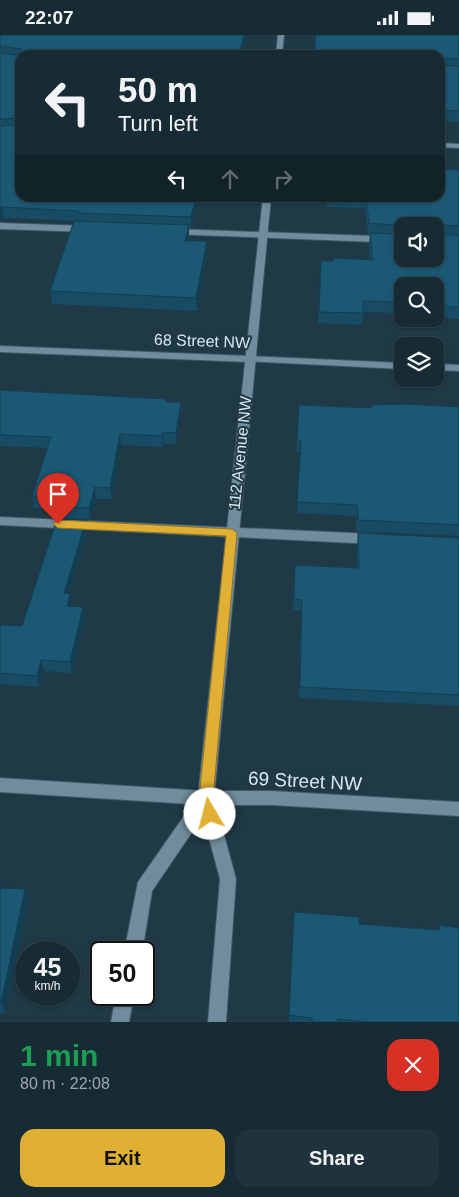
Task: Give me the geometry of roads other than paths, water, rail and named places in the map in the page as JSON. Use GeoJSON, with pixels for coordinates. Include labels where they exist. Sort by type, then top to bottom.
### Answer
{"type":"FeatureCollection","features":[{"type":"Feature","properties":{"kind":"main road"},"geometry":{"type":"LineString","coordinates":[[280,50],[281,35]]}},
{"type":"Feature","properties":{"kind":"main road"},"geometry":{"type":"LineString","coordinates":[[445,145],[459,146]]}},
{"type":"Feature","properties":{"kind":"main road","name":"112 Avenue NW"},"geometry":{"type":"LineString","coordinates":[[217,1022],[228,879],[206,798],[249,359],[267,202]]}},
{"type":"Feature","properties":{"kind":"main road"},"geometry":{"type":"LineString","coordinates":[[0,226],[98,229]]}},
{"type":"Feature","properties":{"kind":"main road"},"geometry":{"type":"LineString","coordinates":[[166,232],[394,240]]}},
{"type":"Feature","properties":{"kind":"main road","name":"68 Street NW"},"geometry":{"type":"LineString","coordinates":[[0,349],[394,365]]}},
{"type":"Feature","properties":{"kind":"main road"},"geometry":{"type":"LineString","coordinates":[[444,367],[459,368]]}},
{"type":"Feature","properties":{"kind":"main road"},"geometry":{"type":"LineString","coordinates":[[0,521],[392,540]]}},
{"type":"Feature","properties":{"kind":"main road","name":"69 Street NW"},"geometry":{"type":"LineString","coordinates":[[0,785],[206,798],[272,798],[459,809]]}},
{"type":"Feature","properties":{"kind":"main road","name":"112 Avenue NW"},"geometry":{"type":"LineString","coordinates":[[135,941],[144,888],[206,798]]}},
{"type":"Feature","properties":{"kind":"main road"},"geometry":{"type":"LineString","coordinates":[[120,1022],[123,1006]]}}]}
